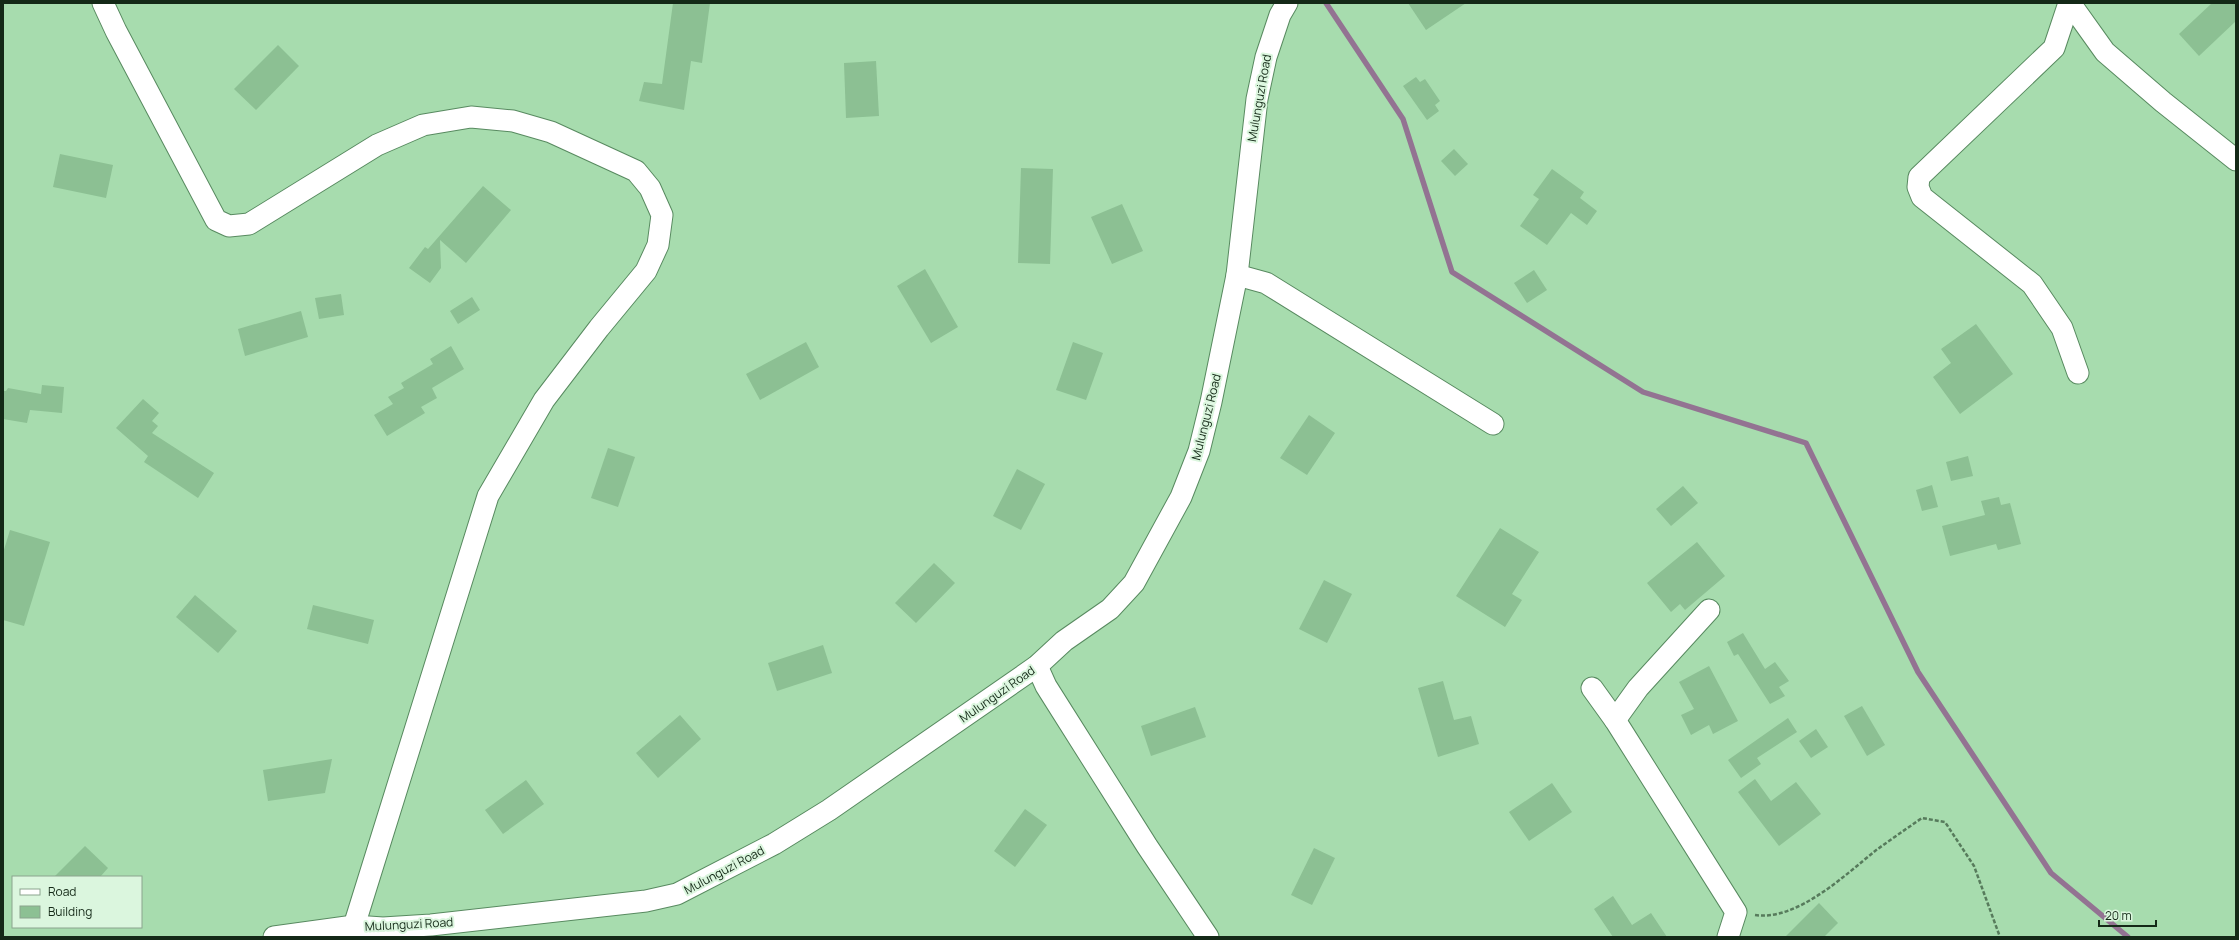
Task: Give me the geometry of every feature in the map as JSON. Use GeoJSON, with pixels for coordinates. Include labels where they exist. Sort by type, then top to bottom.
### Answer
{"type":"FeatureCollection","features":[{"type":"Feature","properties":{"kind":"street"},"geometry":{"type":"LineString","coordinates":[[103,3],[116,31],[216,220],[229,226],[248,224],[377,145],[423,125],[471,117],[513,121],[551,132],[636,171],[650,188],[662,215],[658,245],[646,271],[599,328],[544,400],[488,496],[354,926]]}},
{"type":"Feature","properties":{"kind":"street","name":"Mulunguzi Road"},"geometry":{"type":"LineString","coordinates":[[274,937],[354,926],[383,928],[431,925],[646,901],[677,894],[774,844],[829,810],[1038,666],[1064,641],[1110,608],[1134,583],[1181,497],[1199,451],[1211,402],[1237,275],[1257,99],[1266,57],[1280,15],[1287,3]]}},
{"type":"Feature","properties":{"kind":"street"},"geometry":{"type":"LineString","coordinates":[[2069,3],[2105,52],[2162,102],[2236,160]]}},
{"type":"Feature","properties":{"kind":"street"},"geometry":{"type":"LineString","coordinates":[[2069,3],[2054,48],[1919,178],[1918,187],[1922,197],[2032,284],[2062,328],[2078,373]]}},
{"type":"Feature","properties":{"kind":"street"},"geometry":{"type":"LineString","coordinates":[[1237,275],[1266,283],[1493,424]]}},
{"type":"Feature","properties":{"kind":"street"},"geometry":{"type":"LineString","coordinates":[[1615,720],[1638,688],[1709,610]]}},
{"type":"Feature","properties":{"kind":"street"},"geometry":{"type":"LineString","coordinates":[[1038,666],[1046,686],[1126,813],[1208,937]]}},
{"type":"Feature","properties":{"kind":"street"},"geometry":{"type":"LineString","coordinates":[[1592,688],[1615,720],[1736,912],[1728,937]]}},
{"type":"Feature","properties":{"kind":"path"},"geometry":{"type":"LineString","coordinates":[[1736,912],[1763,916],[1781,914],[1832,887],[1876,851],[1922,818],[1945,822],[1974,866],[2000,937]]}},
{"type":"Feature","properties":{"kind":"building"},"geometry":{"type":"Polygon","coordinates":[[[673,3],[710,3],[702,63],[691,61],[684,110],[639,101],[644,82],[662,84],[673,3]]]}},
{"type":"Feature","properties":{"kind":"building"},"geometry":{"type":"Polygon","coordinates":[[[1408,3],[1466,3],[1426,30],[1408,3]]]}},
{"type":"Feature","properties":{"kind":"building"},"geometry":{"type":"Polygon","coordinates":[[[2212,3],[2236,3],[2236,21],[2199,56],[2179,34],[2212,3]]]}},
{"type":"Feature","properties":{"kind":"building"},"geometry":{"type":"Polygon","coordinates":[[[278,45],[299,66],[256,110],[234,89],[278,45]]]}},
{"type":"Feature","properties":{"kind":"building"},"geometry":{"type":"Polygon","coordinates":[[[876,61],[879,116],[846,118],[844,63],[876,61]]]}},
{"type":"Feature","properties":{"kind":"building"},"geometry":{"type":"Polygon","coordinates":[[[1416,77],[1420,82],[1425,79],[1440,101],[1435,105],[1439,111],[1427,120],[1403,86],[1416,77]]]}},
{"type":"Feature","properties":{"kind":"building"},"geometry":{"type":"Polygon","coordinates":[[[1454,149],[1468,164],[1455,176],[1441,161],[1454,149]]]}},
{"type":"Feature","properties":{"kind":"building"},"geometry":{"type":"Polygon","coordinates":[[[60,154],[113,165],[106,198],[53,187],[60,154]]]}},
{"type":"Feature","properties":{"kind":"building"},"geometry":{"type":"Polygon","coordinates":[[[1021,168],[1053,169],[1050,264],[1018,263],[1021,168]]]}},
{"type":"Feature","properties":{"kind":"building"},"geometry":{"type":"Polygon","coordinates":[[[1552,169],[1584,192],[1580,198],[1597,211],[1587,225],[1571,213],[1547,245],[1520,226],[1539,199],[1533,195],[1552,169]]]}},
{"type":"Feature","properties":{"kind":"building"},"geometry":{"type":"Polygon","coordinates":[[[483,186],[511,210],[466,263],[440,240],[441,268],[430,283],[409,268],[425,247],[428,249],[483,186]]]}},
{"type":"Feature","properties":{"kind":"building"},"geometry":{"type":"Polygon","coordinates":[[[1122,204],[1143,251],[1112,264],[1091,217],[1122,204]]]}},
{"type":"Feature","properties":{"kind":"building"},"geometry":{"type":"Polygon","coordinates":[[[925,269],[958,327],[931,343],[897,286],[925,269]]]}},
{"type":"Feature","properties":{"kind":"building"},"geometry":{"type":"Polygon","coordinates":[[[1534,270],[1547,290],[1527,303],[1514,283],[1534,270]]]}},
{"type":"Feature","properties":{"kind":"building"},"geometry":{"type":"Polygon","coordinates":[[[341,294],[344,315],[319,319],[315,298],[341,294]]]}},
{"type":"Feature","properties":{"kind":"building"},"geometry":{"type":"Polygon","coordinates":[[[472,297],[480,310],[458,324],[450,311],[472,297]]]}},
{"type":"Feature","properties":{"kind":"building"},"geometry":{"type":"Polygon","coordinates":[[[301,311],[308,337],[245,356],[238,329],[301,311]]]}},
{"type":"Feature","properties":{"kind":"building"},"geometry":{"type":"Polygon","coordinates":[[[1976,324],[2013,374],[1960,414],[1933,377],[1951,363],[1941,349],[1976,324]]]}},
{"type":"Feature","properties":{"kind":"building"},"geometry":{"type":"Polygon","coordinates":[[[806,342],[819,367],[760,400],[746,374],[806,342]]]}},
{"type":"Feature","properties":{"kind":"building"},"geometry":{"type":"Polygon","coordinates":[[[1073,342],[1103,353],[1086,400],[1056,390],[1073,342]]]}},
{"type":"Feature","properties":{"kind":"building"},"geometry":{"type":"Polygon","coordinates":[[[451,346],[464,369],[432,388],[437,398],[421,407],[425,413],[387,436],[374,415],[393,404],[388,397],[404,388],[401,383],[433,364],[430,359],[451,346]]]}},
{"type":"Feature","properties":{"kind":"building"},"geometry":{"type":"Polygon","coordinates":[[[42,385],[64,387],[62,413],[30,410],[27,423],[3,419],[3,391],[6,391],[8,388],[41,394],[42,385]]]}},
{"type":"Feature","properties":{"kind":"building"},"geometry":{"type":"Polygon","coordinates":[[[143,399],[159,413],[152,421],[158,426],[152,433],[214,473],[198,498],[144,462],[148,456],[116,428],[143,399]]]}},
{"type":"Feature","properties":{"kind":"building"},"geometry":{"type":"Polygon","coordinates":[[[1309,415],[1335,433],[1307,475],[1280,458],[1309,415]]]}},
{"type":"Feature","properties":{"kind":"building"},"geometry":{"type":"Polygon","coordinates":[[[608,448],[635,457],[618,507],[591,498],[608,448]]]}},
{"type":"Feature","properties":{"kind":"building"},"geometry":{"type":"Polygon","coordinates":[[[1968,456],[1973,476],[1951,481],[1946,462],[1968,456]]]}},
{"type":"Feature","properties":{"kind":"building"},"geometry":{"type":"Polygon","coordinates":[[[1017,469],[1045,484],[1021,530],[993,516],[1017,469]]]}},
{"type":"Feature","properties":{"kind":"building"},"geometry":{"type":"Polygon","coordinates":[[[1932,485],[1938,507],[1922,511],[1916,490],[1932,485]]]}},
{"type":"Feature","properties":{"kind":"building"},"geometry":{"type":"Polygon","coordinates":[[[1683,486],[1698,503],[1671,526],[1656,509],[1683,486]]]}},
{"type":"Feature","properties":{"kind":"building"},"geometry":{"type":"Polygon","coordinates":[[[1999,497],[2001,505],[2010,503],[2021,544],[1998,550],[1996,544],[1950,556],[1942,526],[1985,515],[1981,501],[1999,497]]]}},
{"type":"Feature","properties":{"kind":"building"},"geometry":{"type":"Polygon","coordinates":[[[1500,528],[1539,552],[1512,594],[1522,600],[1505,627],[1456,596],[1500,528]]]}},
{"type":"Feature","properties":{"kind":"building"},"geometry":{"type":"Polygon","coordinates":[[[10,530],[50,542],[24,626],[3,620],[3,553],[10,530]]]}},
{"type":"Feature","properties":{"kind":"building"},"geometry":{"type":"Polygon","coordinates":[[[1697,542],[1725,576],[1685,610],[1680,604],[1671,612],[1647,583],[1697,542]]]}},
{"type":"Feature","properties":{"kind":"building"},"geometry":{"type":"Polygon","coordinates":[[[934,563],[955,583],[916,623],[895,603],[934,563]]]}},
{"type":"Feature","properties":{"kind":"building"},"geometry":{"type":"Polygon","coordinates":[[[1324,580],[1352,594],[1327,643],[1299,629],[1324,580]]]}},
{"type":"Feature","properties":{"kind":"building"},"geometry":{"type":"Polygon","coordinates":[[[195,595],[237,631],[218,653],[176,617],[195,595]]]}},
{"type":"Feature","properties":{"kind":"building"},"geometry":{"type":"Polygon","coordinates":[[[313,605],[374,620],[368,644],[307,629],[313,605]]]}},
{"type":"Feature","properties":{"kind":"building"},"geometry":{"type":"Polygon","coordinates":[[[1743,633],[1765,669],[1775,662],[1789,681],[1779,687],[1785,696],[1770,704],[1738,654],[1734,656],[1727,642],[1743,633]]]}},
{"type":"Feature","properties":{"kind":"building"},"geometry":{"type":"Polygon","coordinates":[[[823,645],[832,673],[777,691],[768,663],[823,645]]]}},
{"type":"Feature","properties":{"kind":"building"},"geometry":{"type":"Polygon","coordinates":[[[1709,666],[1738,721],[1713,734],[1709,725],[1691,735],[1681,715],[1694,709],[1679,682],[1709,666]]]}},
{"type":"Feature","properties":{"kind":"building"},"geometry":{"type":"Polygon","coordinates":[[[1443,681],[1454,720],[1471,716],[1479,744],[1438,757],[1418,688],[1443,681]]]}},
{"type":"Feature","properties":{"kind":"building"},"geometry":{"type":"Polygon","coordinates":[[[1862,706],[1885,745],[1867,756],[1844,716],[1862,706]]]}},
{"type":"Feature","properties":{"kind":"building"},"geometry":{"type":"Polygon","coordinates":[[[1195,707],[1206,737],[1151,756],[1141,726],[1195,707]]]}},
{"type":"Feature","properties":{"kind":"building"},"geometry":{"type":"Polygon","coordinates":[[[680,715],[701,739],[658,778],[636,753],[680,715]]]}},
{"type":"Feature","properties":{"kind":"building"},"geometry":{"type":"Polygon","coordinates":[[[1788,718],[1797,732],[1757,758],[1761,764],[1741,778],[1728,760],[1788,718]]]}},
{"type":"Feature","properties":{"kind":"building"},"geometry":{"type":"Polygon","coordinates":[[[1816,729],[1828,747],[1811,758],[1799,741],[1816,729]]]}},
{"type":"Feature","properties":{"kind":"building"},"geometry":{"type":"Polygon","coordinates":[[[332,759],[325,793],[268,801],[263,770],[332,759]]]}},
{"type":"Feature","properties":{"kind":"building"},"geometry":{"type":"Polygon","coordinates":[[[1755,779],[1771,801],[1796,782],[1821,814],[1779,846],[1738,792],[1755,779]]]}},
{"type":"Feature","properties":{"kind":"building"},"geometry":{"type":"Polygon","coordinates":[[[526,780],[544,804],[503,834],[485,810],[526,780]]]}},
{"type":"Feature","properties":{"kind":"building"},"geometry":{"type":"Polygon","coordinates":[[[1552,783],[1572,812],[1529,841],[1509,812],[1552,783]]]}},
{"type":"Feature","properties":{"kind":"building"},"geometry":{"type":"Polygon","coordinates":[[[1025,809],[1047,825],[1015,867],[994,851],[1025,809]]]}},
{"type":"Feature","properties":{"kind":"building"},"geometry":{"type":"Polygon","coordinates":[[[85,846],[108,868],[101,876],[55,876],[85,846]]]}},
{"type":"Feature","properties":{"kind":"building"},"geometry":{"type":"Polygon","coordinates":[[[1314,848],[1335,858],[1312,905],[1291,895],[1314,848]]]}},
{"type":"Feature","properties":{"kind":"building"},"geometry":{"type":"Polygon","coordinates":[[[1613,896],[1632,925],[1651,913],[1667,937],[1613,937],[1594,909],[1613,896]]]}},
{"type":"Feature","properties":{"kind":"building"},"geometry":{"type":"Polygon","coordinates":[[[1819,903],[1838,923],[1824,937],[1785,937],[1819,903]]]}},
{"type":"Feature","properties":{"kind":"waterway"},"geometry":{"type":"LineString","coordinates":[[1326,3],[1403,119],[1452,272],[1643,392],[1806,443],[1918,672],[2051,873],[2128,937]]}}]}
